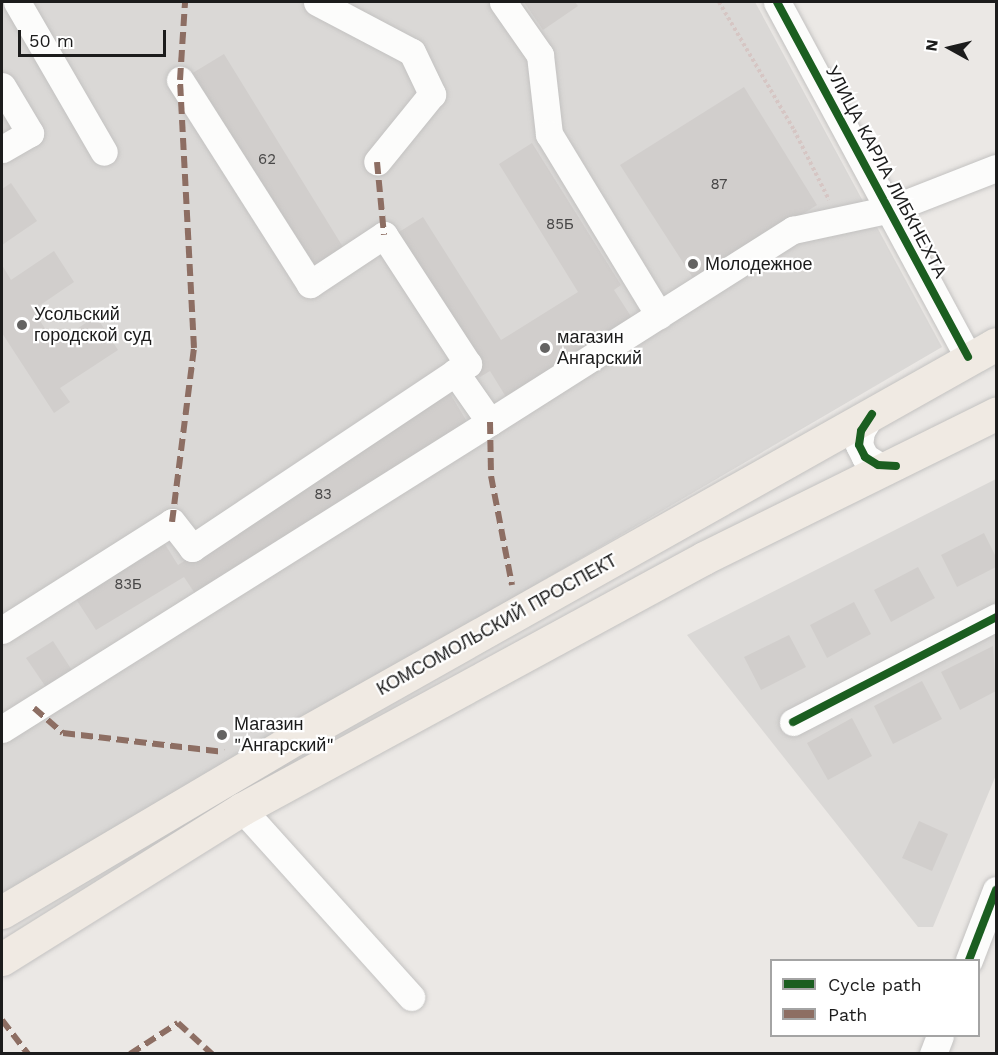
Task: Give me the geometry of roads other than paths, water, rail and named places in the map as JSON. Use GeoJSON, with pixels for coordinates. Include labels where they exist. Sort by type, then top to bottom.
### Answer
{"type":"FeatureCollection","features":[{"type":"Feature","properties":{"kind":"main road","name":"КОМСОМОЛЬСКИЙ ПРОСПЕКТ"},"geometry":{"type":"LineString","coordinates":[[2,912],[296,738],[982,350]]}},
{"type":"Feature","properties":{"kind":"main road"},"geometry":{"type":"LineString","coordinates":[[2,958],[242,809],[704,558],[896,466],[996,414]]}},
{"type":"Feature","properties":{"kind":"street"},"geometry":{"type":"LineString","coordinates":[[17,2],[104,152]]}},
{"type":"Feature","properties":{"kind":"street"},"geometry":{"type":"LineString","coordinates":[[317,2],[412,52],[432,94],[377,162]]}},
{"type":"Feature","properties":{"kind":"street"},"geometry":{"type":"LineString","coordinates":[[503,2],[540,55],[549,134],[659,315]]}},
{"type":"Feature","properties":{"kind":"street","name":"УЛИЦА КАРЛА ЛИБКНЕХТА"},"geometry":{"type":"LineString","coordinates":[[777,2],[891,209],[982,350]]}},
{"type":"Feature","properties":{"kind":"street"},"geometry":{"type":"LineString","coordinates":[[2,630],[172,522],[192,548],[468,364],[384,235],[310,284],[180,80]]}},
{"type":"Feature","properties":{"kind":"street"},"geometry":{"type":"LineString","coordinates":[[2,86],[30,133],[2,149]]}},
{"type":"Feature","properties":{"kind":"street"},"geometry":{"type":"LineString","coordinates":[[2,729],[793,230],[891,209],[996,168]]}},
{"type":"Feature","properties":{"kind":"street"},"geometry":{"type":"LineString","coordinates":[[455,372],[490,422]]}},
{"type":"Feature","properties":{"kind":"street"},"geometry":{"type":"LineString","coordinates":[[872,414],[861,431],[860,445],[865,457],[878,465],[896,466]]}},
{"type":"Feature","properties":{"kind":"street"},"geometry":{"type":"LineString","coordinates":[[792,722],[996,617]]}},
{"type":"Feature","properties":{"kind":"street"},"geometry":{"type":"LineString","coordinates":[[242,809],[411,996]]}},
{"type":"Feature","properties":{"kind":"street"},"geometry":{"type":"LineString","coordinates":[[969,959],[996,890]]}},
{"type":"Feature","properties":{"kind":"street"},"geometry":{"type":"LineString","coordinates":[[933,1053],[939,1037]]}},
{"type":"Feature","properties":{"kind":"place","name":"Молодежное"},"geometry":{"type":"Point","coordinates":[693,264]}},
{"type":"Feature","properties":{"kind":"place","name":"Усольский городской суд"},"geometry":{"type":"Point","coordinates":[22,325]}},
{"type":"Feature","properties":{"kind":"place","name":"магазин Ангарский"},"geometry":{"type":"Point","coordinates":[545,348]}},
{"type":"Feature","properties":{"kind":"place","name":"Магазин \"Ангарский\""},"geometry":{"type":"Point","coordinates":[222,735]}}]}
